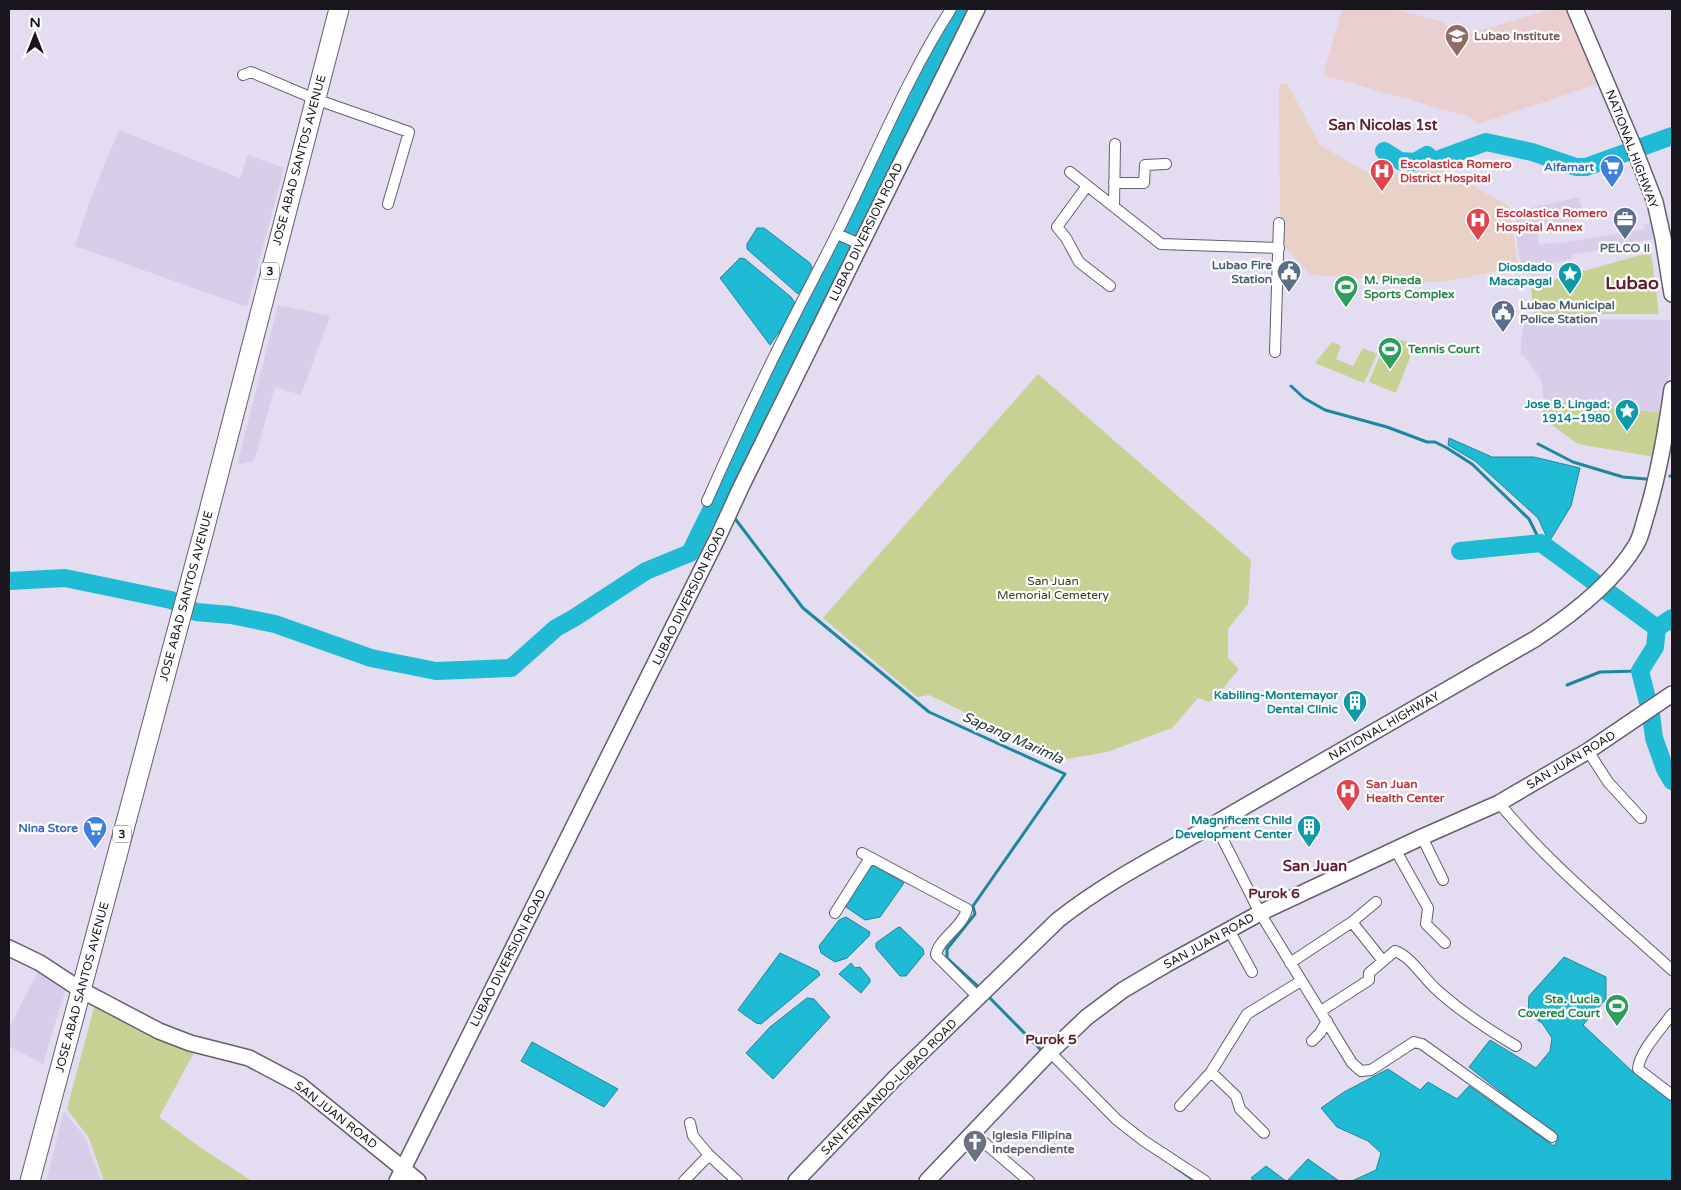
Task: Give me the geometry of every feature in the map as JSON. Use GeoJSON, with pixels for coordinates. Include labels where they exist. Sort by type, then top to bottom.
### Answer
{"type":"FeatureCollection","features":[{"type":"Feature","properties":{"kind":"highway","name":"JOSE ABAD SANTOS AVENUE"},"geometry":{"type":"LineString","coordinates":[[30,1181],[203,534],[339,9]]}},
{"type":"Feature","properties":{"kind":"street"},"geometry":{"type":"LineString","coordinates":[[707,501],[733,442],[792,320],[838,235],[898,105],[930,41],[951,9]]}},
{"type":"Feature","properties":{"kind":"street","name":"LUBAO DIVERSION ROAD"},"geometry":{"type":"LineString","coordinates":[[400,1175],[718,537],[857,243],[977,9]]}},
{"type":"Feature","properties":{"kind":"street","name":"NATIONAL HIGHWAY"},"geometry":{"type":"LineString","coordinates":[[1575,9],[1641,164],[1655,202],[1672,294]]}},
{"type":"Feature","properties":{"kind":"street"},"geometry":{"type":"LineString","coordinates":[[243,75],[251,72],[315,99],[409,132],[388,204]]}},
{"type":"Feature","properties":{"kind":"street"},"geometry":{"type":"LineString","coordinates":[[1114,144],[1114,207]]}},
{"type":"Feature","properties":{"kind":"street"},"geometry":{"type":"LineString","coordinates":[[1114,183],[1144,183],[1145,164],[1166,164]]}},
{"type":"Feature","properties":{"kind":"street"},"geometry":{"type":"LineString","coordinates":[[1070,172],[1161,244],[1279,248]]}},
{"type":"Feature","properties":{"kind":"street"},"geometry":{"type":"LineString","coordinates":[[1087,186],[1057,227],[1071,246],[1079,262],[1110,286]]}},
{"type":"Feature","properties":{"kind":"street"},"geometry":{"type":"LineString","coordinates":[[1275,352],[1279,223]]}},
{"type":"Feature","properties":{"kind":"street"},"geometry":{"type":"LineString","coordinates":[[838,235],[857,243]]}},
{"type":"Feature","properties":{"kind":"street","name":"NATIONAL HIGHWAY"},"geometry":{"type":"LineString","coordinates":[[983,992],[1077,904],[1138,866],[1215,824],[1535,639],[1556,625],[1593,594],[1615,573],[1637,544],[1662,459],[1672,389]]}},
{"type":"Feature","properties":{"kind":"street","name":"SAN JUAN ROAD"},"geometry":{"type":"LineString","coordinates":[[927,1181],[1050,1052],[1087,1017],[1123,990],[1260,913],[1498,803],[1588,751],[1672,694]]}},
{"type":"Feature","properties":{"kind":"street"},"geometry":{"type":"LineString","coordinates":[[1588,751],[1608,782],[1642,818]]}},
{"type":"Feature","properties":{"kind":"street"},"geometry":{"type":"LineString","coordinates":[[1498,803],[1519,828],[1549,858],[1672,970]]}},
{"type":"Feature","properties":{"kind":"street"},"geometry":{"type":"LineString","coordinates":[[1215,824],[1260,913],[1352,1063],[1361,1071],[1372,1070],[1414,1042],[1422,1044],[1552,1137]]}},
{"type":"Feature","properties":{"kind":"street"},"geometry":{"type":"LineString","coordinates":[[1422,837],[1443,880]]}},
{"type":"Feature","properties":{"kind":"street"},"geometry":{"type":"LineString","coordinates":[[1395,849],[1428,908],[1426,924],[1445,943]]}},
{"type":"Feature","properties":{"kind":"street"},"geometry":{"type":"LineString","coordinates":[[835,913],[866,856],[967,909],[954,930],[937,949],[936,956],[983,992]]}},
{"type":"Feature","properties":{"kind":"street"},"geometry":{"type":"LineString","coordinates":[[1290,963],[1352,922],[1376,902]]}},
{"type":"Feature","properties":{"kind":"street"},"geometry":{"type":"LineString","coordinates":[[1352,922],[1383,961]]}},
{"type":"Feature","properties":{"kind":"street"},"geometry":{"type":"LineString","coordinates":[[1229,930],[1252,972]]}},
{"type":"Feature","properties":{"kind":"street","name":"SAN JUAN ROAD"},"geometry":{"type":"LineString","coordinates":[[9,948],[40,963],[81,990],[159,1031],[190,1044],[249,1058],[300,1085],[400,1175],[418,1181]]}},
{"type":"Feature","properties":{"kind":"street"},"geometry":{"type":"LineString","coordinates":[[1321,1011],[1369,980],[1369,973],[1394,951],[1403,954],[1438,991],[1516,1046]]}},
{"type":"Feature","properties":{"kind":"street"},"geometry":{"type":"LineString","coordinates":[[1180,1106],[1211,1072],[1247,1014],[1301,981]]}},
{"type":"Feature","properties":{"kind":"street","name":"SAN FERNANDO-LUBAO ROAD"},"geometry":{"type":"LineString","coordinates":[[796,1181],[895,1078],[983,992]]}},
{"type":"Feature","properties":{"kind":"street"},"geometry":{"type":"LineString","coordinates":[[1672,1014],[1643,1054],[1638,1069],[1672,1095]]}},
{"type":"Feature","properties":{"kind":"street"},"geometry":{"type":"LineString","coordinates":[[1312,1041],[1320,1034],[1327,1021]]}},
{"type":"Feature","properties":{"kind":"street"},"geometry":{"type":"LineString","coordinates":[[1050,1052],[1118,1120],[1144,1141],[1205,1181]]}},
{"type":"Feature","properties":{"kind":"street"},"geometry":{"type":"LineString","coordinates":[[1211,1072],[1236,1096],[1240,1109],[1264,1133]]}},
{"type":"Feature","properties":{"kind":"street"},"geometry":{"type":"LineString","coordinates":[[690,1123],[692,1136],[737,1181]]}},
{"type":"Feature","properties":{"kind":"street"},"geometry":{"type":"LineString","coordinates":[[973,1133],[1029,1181]]}},
{"type":"Feature","properties":{"kind":"street"},"geometry":{"type":"LineString","coordinates":[[684,1181],[709,1155]]}},
{"type":"Feature","properties":{"kind":"shaded area","name":"Lubao Institute"},"geometry":{"type":"Polygon","coordinates":[[[1342,9],[1394,9],[1443,22],[1455,38],[1552,9],[1566,9],[1598,84],[1478,124],[1470,117],[1323,75],[1342,9]]]}},
{"type":"Feature","properties":{"kind":"shaded area","name":"Escolastica Romero District Hospital"},"geometry":{"type":"Polygon","coordinates":[[[1287,83],[1319,144],[1343,159],[1378,178],[1433,164],[1509,206],[1518,267],[1447,281],[1427,282],[1311,275],[1280,242],[1279,85],[1287,83]]]}},
{"type":"Feature","properties":{"kind":"shaded area"},"geometry":{"type":"Polygon","coordinates":[[[119,130],[240,178],[248,155],[284,168],[247,307],[75,246],[89,203],[119,130]]]}},
{"type":"Feature","properties":{"kind":"shaded area"},"geometry":{"type":"Polygon","coordinates":[[[1579,197],[1584,218],[1537,228],[1539,245],[1645,229],[1644,224],[1655,221],[1659,238],[1572,255],[1572,259],[1548,264],[1550,272],[1543,274],[1531,275],[1525,272],[1521,266],[1517,243],[1515,224],[1518,211],[1579,197]]]}},
{"type":"Feature","properties":{"kind":"shaded area"},"geometry":{"type":"Polygon","coordinates":[[[278,305],[330,316],[301,395],[275,387],[254,461],[237,465],[278,305]]]}},
{"type":"Feature","properties":{"kind":"shaded area"},"geometry":{"type":"Polygon","coordinates":[[[1528,318],[1670,320],[1670,370],[1663,413],[1544,400],[1541,380],[1524,356],[1521,356],[1521,339],[1524,323],[1528,318]]]}},
{"type":"Feature","properties":{"kind":"shaded area"},"geometry":{"type":"Polygon","coordinates":[[[40,968],[66,988],[43,1064],[9,1046],[9,1028],[40,968]]]}},
{"type":"Feature","properties":{"kind":"shaded area"},"geometry":{"type":"Polygon","coordinates":[[[64,1111],[85,1137],[101,1181],[46,1181],[64,1111]]]}},
{"type":"Feature","properties":{"kind":"green space"},"geometry":{"type":"Polygon","coordinates":[[[1651,252],[1659,314],[1534,314],[1531,286],[1651,252]]]}},
{"type":"Feature","properties":{"kind":"green space","name":"Tennis Court"},"geometry":{"type":"Polygon","coordinates":[[[1388,335],[1415,345],[1396,393],[1369,382],[1388,335]]]}},
{"type":"Feature","properties":{"kind":"green space","name":"Tennis Court"},"geometry":{"type":"Polygon","coordinates":[[[1332,342],[1341,346],[1336,359],[1353,366],[1363,348],[1377,354],[1364,383],[1315,363],[1332,342]]]}},
{"type":"Feature","properties":{"kind":"green space","name":"San Juan Memorial Cemetery"},"geometry":{"type":"Polygon","coordinates":[[[1038,374],[1251,560],[1248,604],[1228,629],[1228,658],[1239,669],[1214,699],[1209,702],[1198,698],[1172,728],[1107,752],[1067,759],[1047,752],[929,695],[917,697],[823,618],[1038,374]]]}},
{"type":"Feature","properties":{"kind":"green space"},"geometry":{"type":"Polygon","coordinates":[[[1544,400],[1663,413],[1655,457],[1578,444],[1542,418],[1544,400]]]}},
{"type":"Feature","properties":{"kind":"green space"},"geometry":{"type":"Polygon","coordinates":[[[95,1004],[196,1049],[159,1117],[201,1148],[252,1181],[104,1181],[89,1138],[67,1109],[95,1004]]]}},
{"type":"Feature","properties":{"kind":"water"},"geometry":{"type":"Polygon","coordinates":[[[757,228],[764,228],[810,263],[814,272],[798,294],[747,249],[747,244],[757,228]]]}},
{"type":"Feature","properties":{"kind":"water"},"geometry":{"type":"Polygon","coordinates":[[[740,258],[745,259],[791,297],[795,303],[796,308],[770,345],[720,278],[740,258]]]}},
{"type":"Feature","properties":{"kind":"water"},"geometry":{"type":"Polygon","coordinates":[[[1449,438],[1492,457],[1534,457],[1580,468],[1571,506],[1549,542],[1538,518],[1475,461],[1448,445],[1449,438]]]}},
{"type":"Feature","properties":{"kind":"water"},"geometry":{"type":"Polygon","coordinates":[[[873,865],[904,883],[880,917],[865,920],[846,907],[846,903],[869,866],[873,865]]]}},
{"type":"Feature","properties":{"kind":"water"},"geometry":{"type":"Polygon","coordinates":[[[846,917],[870,932],[869,936],[847,958],[835,962],[821,953],[819,946],[839,920],[846,917]]]}},
{"type":"Feature","properties":{"kind":"water"},"geometry":{"type":"Polygon","coordinates":[[[900,927],[923,949],[924,954],[906,976],[900,976],[876,948],[876,943],[900,927]]]}},
{"type":"Feature","properties":{"kind":"water"},"geometry":{"type":"Polygon","coordinates":[[[780,953],[818,971],[820,975],[761,1024],[756,1023],[738,1010],[780,953]]]}},
{"type":"Feature","properties":{"kind":"water"},"geometry":{"type":"Polygon","coordinates":[[[1564,957],[1606,977],[1606,999],[1583,1025],[1634,1073],[1672,1099],[1672,1181],[1352,1181],[1376,1170],[1381,1153],[1368,1141],[1337,1127],[1321,1108],[1344,1092],[1388,1069],[1420,1090],[1428,1082],[1457,1099],[1469,1086],[1554,1146],[1559,1138],[1469,1067],[1490,1040],[1536,1068],[1550,1051],[1552,1038],[1542,1023],[1528,1014],[1529,996],[1564,957]]]}},
{"type":"Feature","properties":{"kind":"water"},"geometry":{"type":"Polygon","coordinates":[[[851,963],[855,968],[860,967],[870,979],[870,982],[861,993],[839,974],[851,963]]]}},
{"type":"Feature","properties":{"kind":"water"},"geometry":{"type":"Polygon","coordinates":[[[807,998],[814,999],[830,1017],[773,1079],[746,1053],[770,1027],[807,998]]]}},
{"type":"Feature","properties":{"kind":"water"},"geometry":{"type":"Polygon","coordinates":[[[532,1042],[618,1089],[604,1107],[521,1061],[532,1042]]]}},
{"type":"Feature","properties":{"kind":"water"},"geometry":{"type":"Polygon","coordinates":[[[1308,1159],[1339,1181],[1287,1181],[1308,1159]]]}},
{"type":"Feature","properties":{"kind":"water"},"geometry":{"type":"Polygon","coordinates":[[[1266,1166],[1286,1181],[1254,1181],[1251,1178],[1266,1166]]]}},
{"type":"Feature","properties":{"kind":"waterway"},"geometry":{"type":"LineString","coordinates":[[9,581],[65,578],[171,600],[196,612],[231,615],[275,624],[371,658],[436,671],[511,668],[556,628],[646,571],[690,553],[958,9]]}},
{"type":"Feature","properties":{"kind":"waterway"},"geometry":{"type":"LineString","coordinates":[[1384,151],[1400,161],[1415,162],[1427,155],[1434,161],[1486,142],[1532,152],[1576,167],[1586,167],[1672,136]]}},
{"type":"Feature","properties":{"kind":"waterway"},"geometry":{"type":"LineString","coordinates":[[1291,386],[1304,398],[1325,410],[1387,427],[1427,442],[1435,442],[1447,448],[1472,464],[1529,519],[1541,543]]}},
{"type":"Feature","properties":{"kind":"waterway"},"geometry":{"type":"LineString","coordinates":[[1538,444],[1573,462],[1623,477],[1646,479]]}},
{"type":"Feature","properties":{"kind":"waterway","name":"Sapang Marimla"},"geometry":{"type":"LineString","coordinates":[[718,496],[726,507]]}},
{"type":"Feature","properties":{"kind":"waterway","name":"Sapang Marimla"},"geometry":{"type":"LineString","coordinates":[[733,516],[803,608],[929,712],[1065,774],[973,906],[975,914],[947,949],[947,958],[981,989]]}},
{"type":"Feature","properties":{"kind":"waterway"},"geometry":{"type":"LineString","coordinates":[[1460,551],[1541,543],[1657,628],[1655,647],[1640,671],[1651,714],[1654,738],[1665,769],[1672,781]]}},
{"type":"Feature","properties":{"kind":"waterway"},"geometry":{"type":"LineString","coordinates":[[1657,628],[1672,618]]}},
{"type":"Feature","properties":{"kind":"waterway"},"geometry":{"type":"LineString","coordinates":[[1567,685],[1600,672],[1640,671]]}},
{"type":"Feature","properties":{"kind":"waterway","name":"Sapang Marimla"},"geometry":{"type":"LineString","coordinates":[[987,995],[1044,1053]]}},
{"type":"Feature","properties":{"kind":"waterway","name":"Sapang Marimla"},"geometry":{"type":"LineString","coordinates":[[1175,1167],[1195,1181]]}},
{"type":"Feature","properties":{"kind":"place","name":"Lubao Institute"},"geometry":{"type":"Point","coordinates":[1457,57]}},
{"type":"Feature","properties":{"kind":"place","name":"Alfamart"},"geometry":{"type":"Point","coordinates":[1612,188]}},
{"type":"Feature","properties":{"kind":"place","name":"Escolastica Romero District Hospital"},"geometry":{"type":"Point","coordinates":[1382,192]}},
{"type":"Feature","properties":{"kind":"place","name":"PELCO II"},"geometry":{"type":"Point","coordinates":[1625,240]}},
{"type":"Feature","properties":{"kind":"place","name":"Escolastica Romero Hospital Annex"},"geometry":{"type":"Point","coordinates":[1478,241]}},
{"type":"Feature","properties":{"kind":"place","name":"Lubao Fire Station"},"geometry":{"type":"Point","coordinates":[1289,293]}},
{"type":"Feature","properties":{"kind":"place","name":"Diosdado Macapagal"},"geometry":{"type":"Point","coordinates":[1570,295]}},
{"type":"Feature","properties":{"kind":"place","name":"M. Pineda Sports Complex"},"geometry":{"type":"Point","coordinates":[1346,308]}},
{"type":"Feature","properties":{"kind":"place","name":"Lubao Municipal Police Station"},"geometry":{"type":"Point","coordinates":[1503,333]}},
{"type":"Feature","properties":{"kind":"place","name":"Tennis Court"},"geometry":{"type":"Point","coordinates":[1390,370]}},
{"type":"Feature","properties":{"kind":"place","name":"Jose B. Lingad: 1914–1980"},"geometry":{"type":"Point","coordinates":[1627,432]}},
{"type":"Feature","properties":{"kind":"place","name":"Kabiling-Montemayor Dental Clinic"},"geometry":{"type":"Point","coordinates":[1355,723]}},
{"type":"Feature","properties":{"kind":"place","name":"San Juan Health Center"},"geometry":{"type":"Point","coordinates":[1348,812]}},
{"type":"Feature","properties":{"kind":"place","name":"Magnificent Child Development Center"},"geometry":{"type":"Point","coordinates":[1309,848]}},
{"type":"Feature","properties":{"kind":"place","name":"Nina Store"},"geometry":{"type":"Point","coordinates":[95,849]}},
{"type":"Feature","properties":{"kind":"place","name":"Sta. Lucia Covered Court"},"geometry":{"type":"Point","coordinates":[1617,1027]}},
{"type":"Feature","properties":{"kind":"place","name":"Iglesia Filipina Independiente"},"geometry":{"type":"Point","coordinates":[975,1163]}},
{"type":"Feature","properties":{"kind":"district","name":"San Nicolas 1st"},"geometry":{"type":"Point","coordinates":[1383,125]}},
{"type":"Feature","properties":{"kind":"district","name":"Lubao"},"geometry":{"type":"Point","coordinates":[1632,283]}},
{"type":"Feature","properties":{"kind":"district","name":"San Juan"},"geometry":{"type":"Point","coordinates":[1315,866]}},
{"type":"Feature","properties":{"kind":"district","name":"Purok 6"},"geometry":{"type":"Point","coordinates":[1274,893]}},
{"type":"Feature","properties":{"kind":"district","name":"Purok 5"},"geometry":{"type":"Point","coordinates":[1051,1039]}}]}
